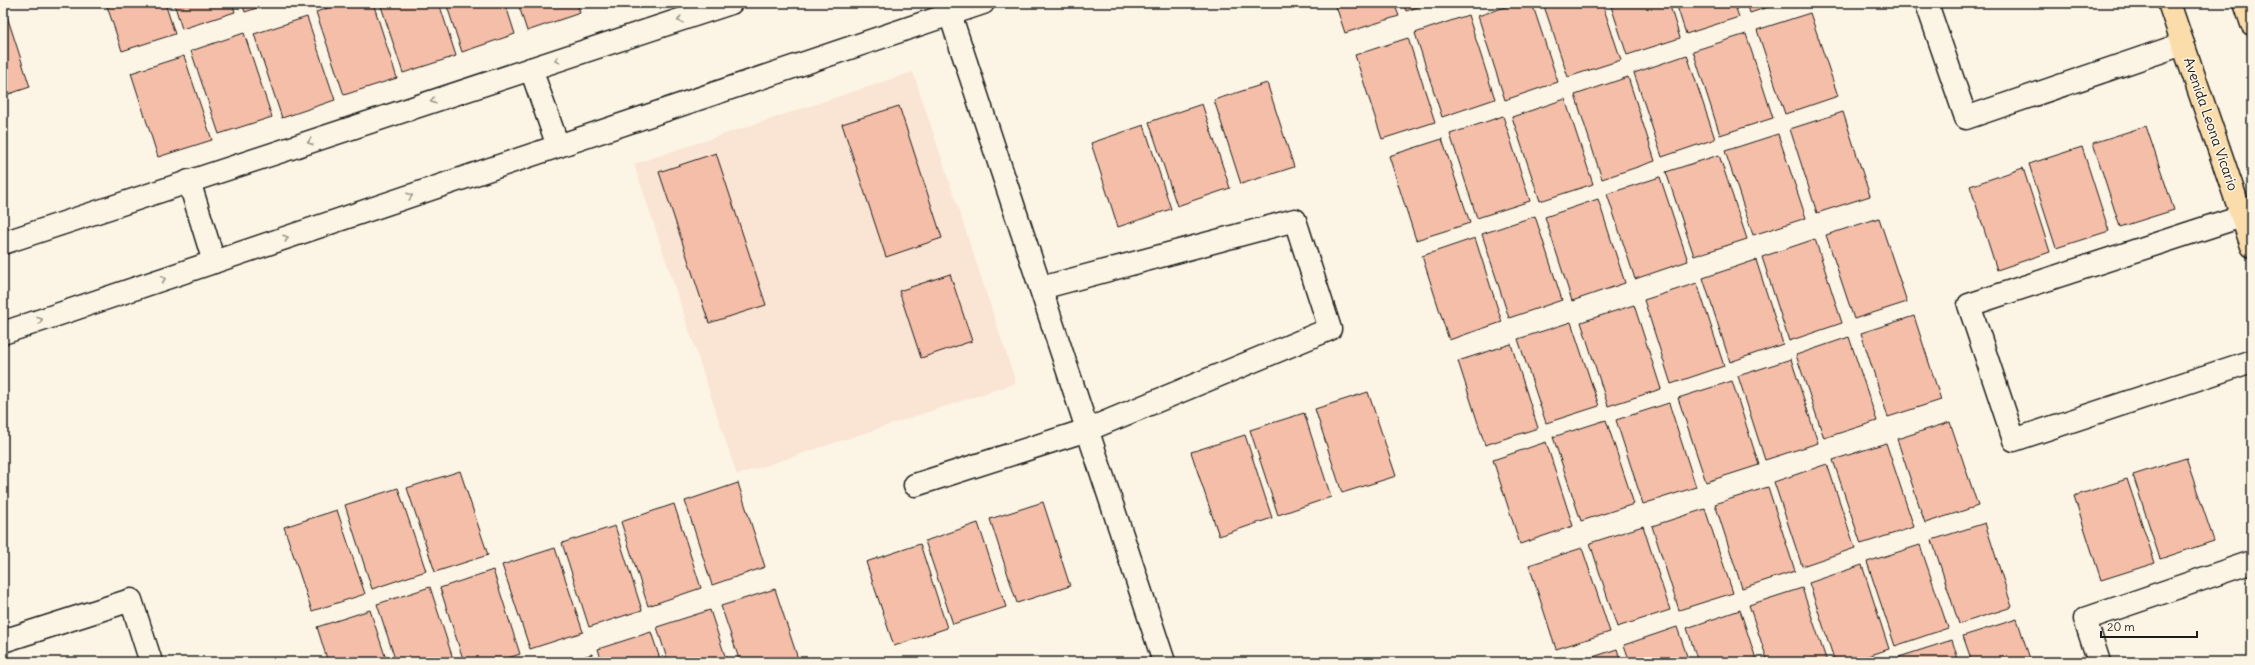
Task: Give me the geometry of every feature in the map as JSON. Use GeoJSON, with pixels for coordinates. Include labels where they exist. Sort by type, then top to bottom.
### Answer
{"type":"FeatureCollection","features":[{"type":"Feature","properties":{"kind":"main road","name":"Avenida Leona Vicario"},"geometry":{"type":"LineString","coordinates":[[2169,3],[2252,245]]}},
{"type":"Feature","properties":{"kind":"main road"},"geometry":{"type":"LineString","coordinates":[[2245,3],[2252,24]]}},
{"type":"Feature","properties":{"kind":"street"},"geometry":{"type":"LineString","coordinates":[[3,243],[731,3]]}},
{"type":"Feature","properties":{"kind":"street"},"geometry":{"type":"LineString","coordinates":[[3,333],[558,146],[948,8],[983,3]]}},
{"type":"Feature","properties":{"kind":"street"},"geometry":{"type":"LineString","coordinates":[[1930,3],[1927,4],[1966,118],[2183,44]]}},
{"type":"Feature","properties":{"kind":"street"},"geometry":{"type":"LineString","coordinates":[[948,8],[1164,662]]}},
{"type":"Feature","properties":{"kind":"street"},"geometry":{"type":"LineString","coordinates":[[531,69],[558,146]]}},
{"type":"Feature","properties":{"kind":"street"},"geometry":{"type":"LineString","coordinates":[[189,182],[214,262]]}},
{"type":"Feature","properties":{"kind":"street"},"geometry":{"type":"LineString","coordinates":[[2242,216],[1969,305],[2014,440],[2252,361]]}},
{"type":"Feature","properties":{"kind":"street"},"geometry":{"type":"LineString","coordinates":[[915,485],[1088,430],[1330,329],[1295,220],[1040,288]]}},
{"type":"Feature","properties":{"kind":"street"},"geometry":{"type":"LineString","coordinates":[[2099,662],[2085,618],[2252,562]]}},
{"type":"Feature","properties":{"kind":"street"},"geometry":{"type":"LineString","coordinates":[[3,641],[131,600],[151,662]]}},
{"type":"Feature","properties":{"kind":"shaded area"},"geometry":{"type":"Polygon","coordinates":[[[913,72],[1016,383],[737,475],[634,164],[913,72]]]}},
{"type":"Feature","properties":{"kind":"building"},"geometry":{"type":"Polygon","coordinates":[[[106,3],[165,3],[175,34],[122,51],[106,3]]]}},
{"type":"Feature","properties":{"kind":"building"},"geometry":{"type":"Polygon","coordinates":[[[174,3],[232,3],[235,12],[182,29],[174,3]]]}},
{"type":"Feature","properties":{"kind":"building"},"geometry":{"type":"Polygon","coordinates":[[[242,3],[272,3],[245,12],[242,3]]]}},
{"type":"Feature","properties":{"kind":"building"},"geometry":{"type":"Polygon","coordinates":[[[343,3],[373,3],[397,78],[344,95],[316,12],[343,3]]]}},
{"type":"Feature","properties":{"kind":"building"},"geometry":{"type":"Polygon","coordinates":[[[380,3],[439,3],[456,56],[403,73],[380,3]]]}},
{"type":"Feature","properties":{"kind":"building"},"geometry":{"type":"Polygon","coordinates":[[[446,3],[505,3],[515,34],[462,52],[446,3]]]}},
{"type":"Feature","properties":{"kind":"building"},"geometry":{"type":"Polygon","coordinates":[[[518,3],[577,3],[580,13],[527,31],[518,3]]]}},
{"type":"Feature","properties":{"kind":"building"},"geometry":{"type":"Polygon","coordinates":[[[1335,3],[1394,3],[1399,16],[1345,33],[1335,3]]]}},
{"type":"Feature","properties":{"kind":"building"},"geometry":{"type":"Polygon","coordinates":[[[1403,3],[1430,3],[1406,11],[1403,3]]]}},
{"type":"Feature","properties":{"kind":"building"},"geometry":{"type":"Polygon","coordinates":[[[1517,3],[1532,3],[1558,82],[1505,100],[1478,16],[1517,3]]]}},
{"type":"Feature","properties":{"kind":"building"},"geometry":{"type":"Polygon","coordinates":[[[1543,3],[1602,3],[1621,60],[1568,77],[1543,3]]]}},
{"type":"Feature","properties":{"kind":"building"},"geometry":{"type":"Polygon","coordinates":[[[1610,3],[1669,3],[1680,38],[1627,55],[1610,3]]]}},
{"type":"Feature","properties":{"kind":"building"},"geometry":{"type":"Polygon","coordinates":[[[1676,3],[1734,3],[1739,17],[1686,34],[1676,3]]]}},
{"type":"Feature","properties":{"kind":"building"},"geometry":{"type":"Polygon","coordinates":[[[1747,3],[1780,3],[1750,13],[1747,3]]]}},
{"type":"Feature","properties":{"kind":"building"},"geometry":{"type":"Polygon","coordinates":[[[3,4],[30,87],[3,96],[3,4]]]}},
{"type":"Feature","properties":{"kind":"building"},"geometry":{"type":"Polygon","coordinates":[[[1810,13],[1838,96],[1785,114],[1757,30],[1810,13]]]}},
{"type":"Feature","properties":{"kind":"building"},"geometry":{"type":"Polygon","coordinates":[[[1468,15],[1495,99],[1442,117],[1415,33],[1468,15]]]}},
{"type":"Feature","properties":{"kind":"building"},"geometry":{"type":"Polygon","coordinates":[[[307,17],[335,100],[282,118],[254,34],[307,17]]]}},
{"type":"Feature","properties":{"kind":"building"},"geometry":{"type":"Polygon","coordinates":[[[244,33],[272,117],[219,134],[191,51],[244,33]]]}},
{"type":"Feature","properties":{"kind":"building"},"geometry":{"type":"Polygon","coordinates":[[[1746,34],[1773,118],[1720,135],[1693,51],[1746,34]]]}},
{"type":"Feature","properties":{"kind":"building"},"geometry":{"type":"Polygon","coordinates":[[[1408,38],[1435,122],[1382,139],[1355,55],[1408,38]]]}},
{"type":"Feature","properties":{"kind":"building"},"geometry":{"type":"Polygon","coordinates":[[[1687,55],[1715,139],[1662,157],[1634,73],[1687,55]]]}},
{"type":"Feature","properties":{"kind":"building"},"geometry":{"type":"Polygon","coordinates":[[[184,56],[212,140],[158,157],[131,73],[184,56]]]}},
{"type":"Feature","properties":{"kind":"building"},"geometry":{"type":"Polygon","coordinates":[[[1628,77],[1655,161],[1602,179],[1575,95],[1628,77]]]}},
{"type":"Feature","properties":{"kind":"building"},"geometry":{"type":"Polygon","coordinates":[[[1267,83],[1294,167],[1241,184],[1214,100],[1267,83]]]}},
{"type":"Feature","properties":{"kind":"building"},"geometry":{"type":"Polygon","coordinates":[[[1565,99],[1593,184],[1540,201],[1512,117],[1565,99]]]}},
{"type":"Feature","properties":{"kind":"building"},"geometry":{"type":"Polygon","coordinates":[[[1202,104],[1230,188],[1177,206],[1149,122],[1202,104]]]}},
{"type":"Feature","properties":{"kind":"building"},"geometry":{"type":"Polygon","coordinates":[[[899,106],[942,238],[886,257],[842,124],[899,106]]]}},
{"type":"Feature","properties":{"kind":"building"},"geometry":{"type":"Polygon","coordinates":[[[1843,112],[1870,196],[1817,213],[1790,129],[1843,112]]]}},
{"type":"Feature","properties":{"kind":"building"},"geometry":{"type":"Polygon","coordinates":[[[1503,116],[1530,201],[1477,218],[1450,134],[1503,116]]]}},
{"type":"Feature","properties":{"kind":"building"},"geometry":{"type":"Polygon","coordinates":[[[1144,125],[1171,209],[1118,227],[1091,143],[1144,125]]]}},
{"type":"Feature","properties":{"kind":"building"},"geometry":{"type":"Polygon","coordinates":[[[2146,126],[2174,210],[2120,227],[2093,143],[2146,126]]]}},
{"type":"Feature","properties":{"kind":"building"},"geometry":{"type":"Polygon","coordinates":[[[1778,134],[1806,218],[1753,235],[1725,151],[1778,134]]]}},
{"type":"Feature","properties":{"kind":"building"},"geometry":{"type":"Polygon","coordinates":[[[1442,139],[1470,223],[1416,240],[1389,156],[1442,139]]]}},
{"type":"Feature","properties":{"kind":"building"},"geometry":{"type":"Polygon","coordinates":[[[2082,147],[2109,231],[2056,248],[2029,164],[2082,147]]]}},
{"type":"Feature","properties":{"kind":"building"},"geometry":{"type":"Polygon","coordinates":[[[716,153],[766,305],[709,323],[659,172],[716,153]]]}},
{"type":"Feature","properties":{"kind":"building"},"geometry":{"type":"Polygon","coordinates":[[[1719,155],[1747,239],[1694,256],[1666,172],[1719,155]]]}},
{"type":"Feature","properties":{"kind":"building"},"geometry":{"type":"Polygon","coordinates":[[[2023,168],[2050,252],[1997,270],[1970,186],[2023,168]]]}},
{"type":"Feature","properties":{"kind":"building"},"geometry":{"type":"Polygon","coordinates":[[[1660,177],[1688,261],[1635,279],[1607,194],[1660,177]]]}},
{"type":"Feature","properties":{"kind":"building"},"geometry":{"type":"Polygon","coordinates":[[[1598,199],[1625,283],[1572,301],[1545,217],[1598,199]]]}},
{"type":"Feature","properties":{"kind":"building"},"geometry":{"type":"Polygon","coordinates":[[[1535,216],[1562,300],[1509,318],[1482,234],[1535,216]]]}},
{"type":"Feature","properties":{"kind":"building"},"geometry":{"type":"Polygon","coordinates":[[[1879,218],[1907,302],[1854,319],[1826,235],[1879,218]]]}},
{"type":"Feature","properties":{"kind":"building"},"geometry":{"type":"Polygon","coordinates":[[[1475,238],[1502,322],[1449,340],[1422,256],[1475,238]]]}},
{"type":"Feature","properties":{"kind":"building"},"geometry":{"type":"Polygon","coordinates":[[[1815,239],[1842,323],[1789,341],[1762,257],[1815,239]]]}},
{"type":"Feature","properties":{"kind":"building"},"geometry":{"type":"Polygon","coordinates":[[[1756,260],[1783,344],[1730,362],[1703,278],[1756,260]]]}},
{"type":"Feature","properties":{"kind":"building"},"geometry":{"type":"Polygon","coordinates":[[[950,274],[972,341],[921,358],[899,291],[950,274]]]}},
{"type":"Feature","properties":{"kind":"building"},"geometry":{"type":"Polygon","coordinates":[[[1697,283],[1724,366],[1671,384],[1644,300],[1697,283]]]}},
{"type":"Feature","properties":{"kind":"building"},"geometry":{"type":"Polygon","coordinates":[[[1634,305],[1661,389],[1608,406],[1581,322],[1634,305]]]}},
{"type":"Feature","properties":{"kind":"building"},"geometry":{"type":"Polygon","coordinates":[[[1914,316],[1941,400],[1888,417],[1861,333],[1914,316]]]}},
{"type":"Feature","properties":{"kind":"building"},"geometry":{"type":"Polygon","coordinates":[[[1571,322],[1599,406],[1546,423],[1518,339],[1571,322]]]}},
{"type":"Feature","properties":{"kind":"building"},"geometry":{"type":"Polygon","coordinates":[[[1849,337],[1877,421],[1824,438],[1796,355],[1849,337]]]}},
{"type":"Feature","properties":{"kind":"building"},"geometry":{"type":"Polygon","coordinates":[[[1511,344],[1538,428],[1485,445],[1458,361],[1511,344]]]}},
{"type":"Feature","properties":{"kind":"building"},"geometry":{"type":"Polygon","coordinates":[[[1791,359],[1818,443],[1765,460],[1738,376],[1791,359]]]}},
{"type":"Feature","properties":{"kind":"building"},"geometry":{"type":"Polygon","coordinates":[[[1732,381],[1759,465],[1706,482],[1678,398],[1732,381]]]}},
{"type":"Feature","properties":{"kind":"building"},"geometry":{"type":"Polygon","coordinates":[[[1368,392],[1396,476],[1342,493],[1315,409],[1368,392]]]}},
{"type":"Feature","properties":{"kind":"building"},"geometry":{"type":"Polygon","coordinates":[[[1669,403],[1696,487],[1643,504],[1616,420],[1669,403]]]}},
{"type":"Feature","properties":{"kind":"building"},"geometry":{"type":"Polygon","coordinates":[[[1304,413],[1331,497],[1278,515],[1250,430],[1304,413]]]}},
{"type":"Feature","properties":{"kind":"building"},"geometry":{"type":"Polygon","coordinates":[[[1606,420],[1634,504],[1581,521],[1553,437],[1606,420]]]}},
{"type":"Feature","properties":{"kind":"building"},"geometry":{"type":"Polygon","coordinates":[[[1950,422],[1978,506],[1925,523],[1897,439],[1950,422]]]}},
{"type":"Feature","properties":{"kind":"building"},"geometry":{"type":"Polygon","coordinates":[[[1245,435],[1272,518],[1219,536],[1191,452],[1245,435]]]}},
{"type":"Feature","properties":{"kind":"building"},"geometry":{"type":"Polygon","coordinates":[[[1546,442],[1573,526],[1520,544],[1493,460],[1546,442]]]}},
{"type":"Feature","properties":{"kind":"building"},"geometry":{"type":"Polygon","coordinates":[[[1886,443],[1914,527],[1861,544],[1833,460],[1886,443]]]}},
{"type":"Feature","properties":{"kind":"building"},"geometry":{"type":"Polygon","coordinates":[[[2186,458],[2214,541],[2160,559],[2133,475],[2186,458]]]}},
{"type":"Feature","properties":{"kind":"building"},"geometry":{"type":"Polygon","coordinates":[[[1827,464],[1855,548],[1802,566],[1774,482],[1827,464]]]}},
{"type":"Feature","properties":{"kind":"building"},"geometry":{"type":"Polygon","coordinates":[[[460,471],[488,555],[435,572],[407,488],[460,471]]]}},
{"type":"Feature","properties":{"kind":"building"},"geometry":{"type":"Polygon","coordinates":[[[2127,479],[2155,563],[2101,580],[2074,496],[2127,479]]]}},
{"type":"Feature","properties":{"kind":"building"},"geometry":{"type":"Polygon","coordinates":[[[738,483],[765,567],[712,585],[685,501],[738,483]]]}},
{"type":"Feature","properties":{"kind":"building"},"geometry":{"type":"Polygon","coordinates":[[[1768,487],[1795,571],[1742,588],[1715,504],[1768,487]]]}},
{"type":"Feature","properties":{"kind":"building"},"geometry":{"type":"Polygon","coordinates":[[[398,488],[426,571],[372,589],[345,505],[398,488]]]}},
{"type":"Feature","properties":{"kind":"building"},"geometry":{"type":"Polygon","coordinates":[[[1043,502],[1070,586],[1017,603],[990,519],[1043,502]]]}},
{"type":"Feature","properties":{"kind":"building"},"geometry":{"type":"Polygon","coordinates":[[[674,504],[701,588],[648,606],[621,522],[674,504]]]}},
{"type":"Feature","properties":{"kind":"building"},"geometry":{"type":"Polygon","coordinates":[[[1705,509],[1733,593],[1679,610],[1652,526],[1705,509]]]}},
{"type":"Feature","properties":{"kind":"building"},"geometry":{"type":"Polygon","coordinates":[[[337,510],[365,594],[312,611],[284,527],[337,510]]]}},
{"type":"Feature","properties":{"kind":"building"},"geometry":{"type":"Polygon","coordinates":[[[978,523],[1006,607],[953,624],[925,541],[978,523]]]}},
{"type":"Feature","properties":{"kind":"building"},"geometry":{"type":"Polygon","coordinates":[[[1985,523],[2012,607],[1959,624],[1932,540],[1985,523]]]}},
{"type":"Feature","properties":{"kind":"building"},"geometry":{"type":"Polygon","coordinates":[[[615,526],[642,610],[589,627],[562,543],[615,526]]]}},
{"type":"Feature","properties":{"kind":"building"},"geometry":{"type":"Polygon","coordinates":[[[1643,526],[1670,610],[1617,627],[1590,543],[1643,526]]]}},
{"type":"Feature","properties":{"kind":"building"},"geometry":{"type":"Polygon","coordinates":[[[920,544],[947,628],[894,646],[866,562],[920,544]]]}},
{"type":"Feature","properties":{"kind":"building"},"geometry":{"type":"Polygon","coordinates":[[[1920,545],[1948,628],[1895,646],[1867,562],[1920,545]]]}},
{"type":"Feature","properties":{"kind":"building"},"geometry":{"type":"Polygon","coordinates":[[[555,548],[583,632],[530,649],[502,565],[555,548]]]}},
{"type":"Feature","properties":{"kind":"building"},"geometry":{"type":"Polygon","coordinates":[[[1582,548],[1610,632],[1556,649],[1529,565],[1582,548]]]}},
{"type":"Feature","properties":{"kind":"building"},"geometry":{"type":"Polygon","coordinates":[[[1862,565],[1889,649],[1850,662],[1835,662],[1809,583],[1862,565]]]}},
{"type":"Feature","properties":{"kind":"building"},"geometry":{"type":"Polygon","coordinates":[[[493,570],[520,654],[496,662],[464,662],[440,588],[493,570]]]}},
{"type":"Feature","properties":{"kind":"building"},"geometry":{"type":"Polygon","coordinates":[[[430,587],[454,662],[396,662],[377,604],[430,587]]]}},
{"type":"Feature","properties":{"kind":"building"},"geometry":{"type":"Polygon","coordinates":[[[1802,588],[1827,662],[1768,662],[1749,605],[1802,588]]]}},
{"type":"Feature","properties":{"kind":"building"},"geometry":{"type":"Polygon","coordinates":[[[775,589],[799,662],[740,662],[721,606],[775,589]]]}},
{"type":"Feature","properties":{"kind":"building"},"geometry":{"type":"Polygon","coordinates":[[[370,610],[387,662],[328,662],[317,627],[370,610]]]}},
{"type":"Feature","properties":{"kind":"building"},"geometry":{"type":"Polygon","coordinates":[[[710,610],[727,662],[668,662],[657,627],[710,610]]]}},
{"type":"Feature","properties":{"kind":"building"},"geometry":{"type":"Polygon","coordinates":[[[1740,610],[1757,662],[1698,662],[1687,628],[1740,610]]]}},
{"type":"Feature","properties":{"kind":"building"},"geometry":{"type":"Polygon","coordinates":[[[2017,619],[2031,662],[1972,662],[1963,636],[2017,619]]]}},
{"type":"Feature","properties":{"kind":"building"},"geometry":{"type":"Polygon","coordinates":[[[1677,627],[1689,662],[1630,662],[1624,645],[1677,627]]]}},
{"type":"Feature","properties":{"kind":"building"},"geometry":{"type":"Polygon","coordinates":[[[651,632],[661,662],[602,662],[598,649],[651,632]]]}},
{"type":"Feature","properties":{"kind":"building"},"geometry":{"type":"Polygon","coordinates":[[[1952,640],[1959,662],[1901,662],[1899,657],[1952,640]]]}},
{"type":"Feature","properties":{"kind":"building"},"geometry":{"type":"Polygon","coordinates":[[[1617,649],[1621,662],[1578,662],[1617,649]]]}},
{"type":"Feature","properties":{"kind":"building"},"geometry":{"type":"Polygon","coordinates":[[[592,654],[595,662],[567,662],[592,654]]]}}]}
